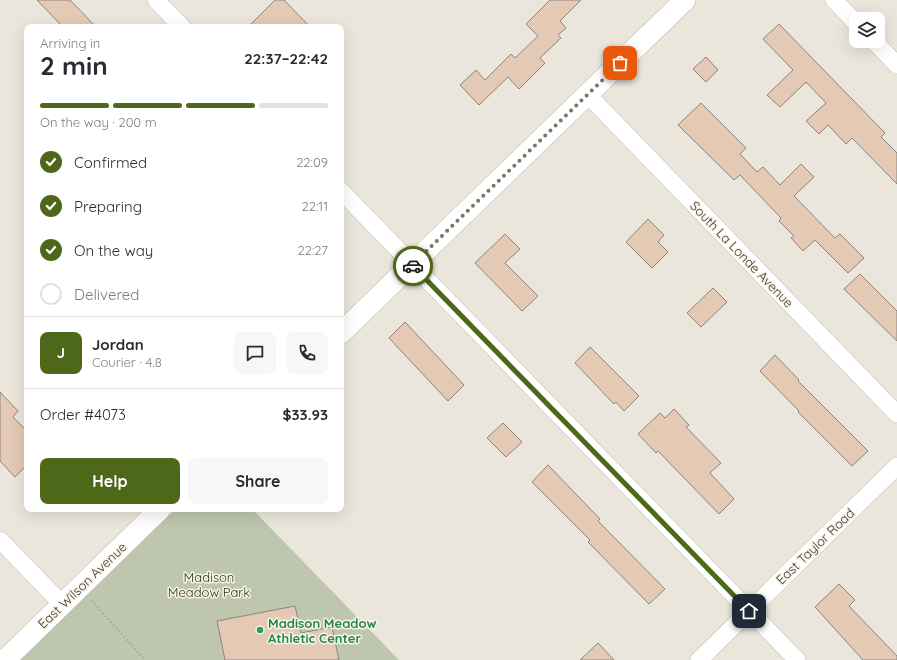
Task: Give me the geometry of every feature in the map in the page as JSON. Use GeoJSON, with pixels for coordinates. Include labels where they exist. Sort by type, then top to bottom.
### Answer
{"type":"FeatureCollection","features":[{"type":"Feature","properties":{"kind":"street"},"geometry":{"type":"LineString","coordinates":[[156,0],[179,24]]}},
{"type":"Feature","properties":{"kind":"street"},"geometry":{"type":"LineString","coordinates":[[344,330],[685,0]]}},
{"type":"Feature","properties":{"kind":"street"},"geometry":{"type":"LineString","coordinates":[[834,0],[849,16]]}},
{"type":"Feature","properties":{"kind":"street"},"geometry":{"type":"LineString","coordinates":[[881,48],[897,65]]}},
{"type":"Feature","properties":{"kind":"street","name":"South La Londe Avenue"},"geometry":{"type":"LineString","coordinates":[[587,94],[897,414]]}},
{"type":"Feature","properties":{"kind":"street"},"geometry":{"type":"LineString","coordinates":[[344,194],[797,660]]}},
{"type":"Feature","properties":{"kind":"street","name":"East Taylor Road"},"geometry":{"type":"LineString","coordinates":[[699,660],[897,466]]}},
{"type":"Feature","properties":{"kind":"street","name":"East Wilson Avenue"},"geometry":{"type":"LineString","coordinates":[[5,660],[157,512]]}},
{"type":"Feature","properties":{"kind":"street"},"geometry":{"type":"LineString","coordinates":[[0,540],[62,604]]}},
{"type":"Feature","properties":{"kind":"path"},"geometry":{"type":"LineString","coordinates":[[79,588],[145,660]]}},
{"type":"Feature","properties":{"kind":"green space","name":"Madison Meadow Park"},"geometry":{"type":"Polygon","coordinates":[[[173,512],[255,512],[399,660],[19,660],[97,583],[173,512]]]}},
{"type":"Feature","properties":{"kind":"building"},"geometry":{"type":"Polygon","coordinates":[[[37,0],[70,0],[93,24],[60,24],[37,0]]]}},
{"type":"Feature","properties":{"kind":"building"},"geometry":{"type":"Polygon","coordinates":[[[275,0],[284,0],[307,24],[251,24],[275,0]]]}},
{"type":"Feature","properties":{"kind":"building"},"geometry":{"type":"Polygon","coordinates":[[[550,0],[581,0],[560,21],[566,28],[558,35],[561,38],[540,58],[545,63],[519,89],[508,77],[479,105],[460,85],[476,70],[485,80],[511,54],[515,58],[538,36],[526,24],[550,0]]]}},
{"type":"Feature","properties":{"kind":"building"},"geometry":{"type":"Polygon","coordinates":[[[779,24],[885,133],[881,137],[897,153],[897,184],[852,138],[846,144],[828,125],[819,134],[806,121],[826,103],[806,82],[780,107],[767,95],[793,70],[763,39],[779,24]]]}},
{"type":"Feature","properties":{"kind":"building"},"geometry":{"type":"Polygon","coordinates":[[[706,57],[718,70],[706,82],[693,69],[706,57]]]}},
{"type":"Feature","properties":{"kind":"building"},"geometry":{"type":"Polygon","coordinates":[[[701,103],[746,148],[740,154],[757,172],[763,167],[780,185],[801,164],[814,177],[794,196],[835,238],[840,234],[864,258],[848,273],[815,240],[803,251],[791,238],[794,236],[779,221],[781,218],[740,175],[734,180],[678,125],[701,103]]]}},
{"type":"Feature","properties":{"kind":"building"},"geometry":{"type":"Polygon","coordinates":[[[648,219],[664,235],[658,242],[668,252],[652,268],[626,242],[648,219]]]}},
{"type":"Feature","properties":{"kind":"building"},"geometry":{"type":"Polygon","coordinates":[[[505,234],[520,249],[505,263],[538,296],[522,311],[475,263],[505,234]]]}},
{"type":"Feature","properties":{"kind":"building"},"geometry":{"type":"Polygon","coordinates":[[[860,274],[897,311],[897,341],[844,289],[860,274]]]}},
{"type":"Feature","properties":{"kind":"building"},"geometry":{"type":"Polygon","coordinates":[[[713,288],[727,302],[701,327],[687,313],[713,288]]]}},
{"type":"Feature","properties":{"kind":"building"},"geometry":{"type":"Polygon","coordinates":[[[405,322],[464,385],[448,401],[389,338],[405,322]]]}},
{"type":"Feature","properties":{"kind":"building"},"geometry":{"type":"Polygon","coordinates":[[[590,347],[639,396],[624,411],[616,402],[614,404],[575,363],[590,347]]]}},
{"type":"Feature","properties":{"kind":"building"},"geometry":{"type":"Polygon","coordinates":[[[775,355],[799,380],[798,381],[868,451],[852,466],[798,412],[799,411],[760,371],[775,355]]]}},
{"type":"Feature","properties":{"kind":"building"},"geometry":{"type":"Polygon","coordinates":[[[0,392],[18,411],[13,417],[24,428],[24,468],[15,477],[0,461],[0,392]]]}},
{"type":"Feature","properties":{"kind":"building"},"geometry":{"type":"Polygon","coordinates":[[[674,409],[689,425],[686,427],[721,463],[710,473],[734,499],[719,514],[658,451],[656,453],[638,434],[660,413],[665,418],[674,409]]]}},
{"type":"Feature","properties":{"kind":"building"},"geometry":{"type":"Polygon","coordinates":[[[503,423],[522,442],[506,457],[487,438],[503,423]]]}},
{"type":"Feature","properties":{"kind":"building"},"geometry":{"type":"Polygon","coordinates":[[[548,465],[600,519],[598,521],[665,589],[649,604],[588,542],[590,540],[532,482],[548,465]]]}},
{"type":"Feature","properties":{"kind":"building"},"geometry":{"type":"Polygon","coordinates":[[[839,584],[855,600],[849,606],[897,656],[897,660],[863,660],[815,607],[839,584]]]}},
{"type":"Feature","properties":{"kind":"building","name":"Madison Meadow Athletic Center"},"geometry":{"type":"Polygon","coordinates":[[[295,606],[301,633],[332,627],[339,660],[225,660],[217,621],[295,606]]]}},
{"type":"Feature","properties":{"kind":"building"},"geometry":{"type":"Polygon","coordinates":[[[598,643],[614,660],[580,660],[598,643]]]}},
{"type":"Feature","properties":{"kind":"way so far"},"geometry":{"type":"LineString","coordinates":[[413,266],[412,265],[620,63]]}},
{"type":"Feature","properties":{"kind":"place","name":"Madison Meadow Athletic Center"},"geometry":{"type":"Point","coordinates":[260,630]}},
{"type":"Feature","properties":{"kind":"route"},"geometry":{"type":"LineString","coordinates":[[413,266],[749,611]]}}]}
